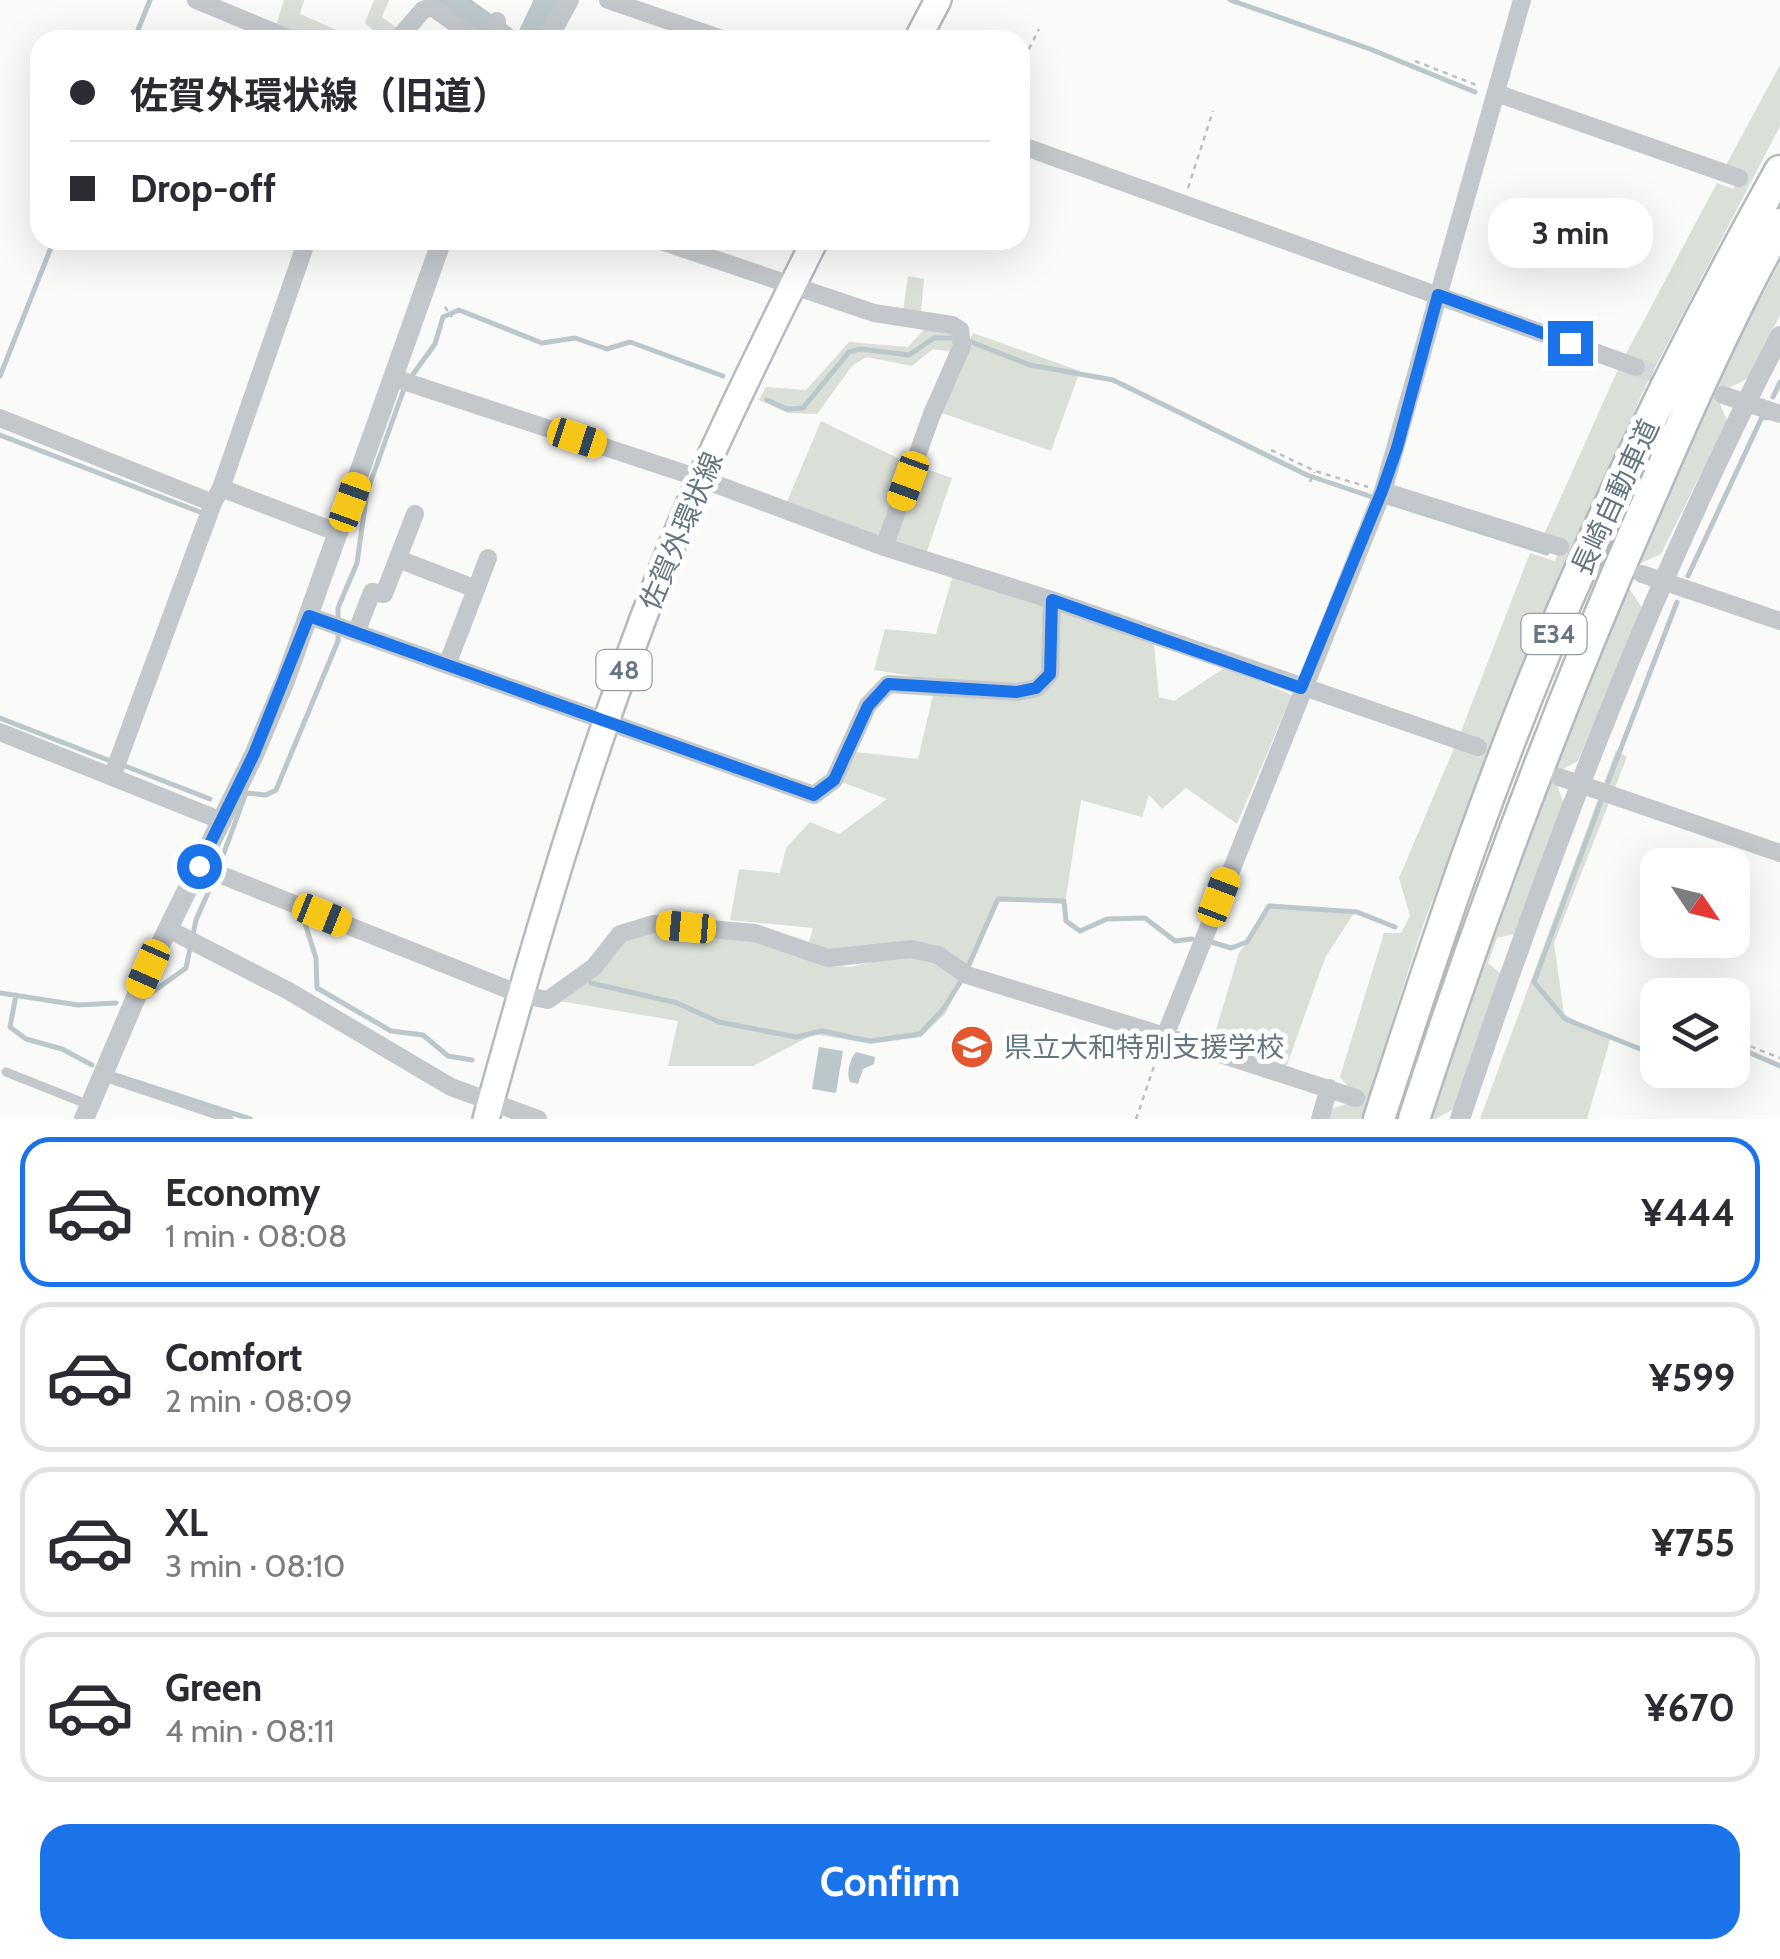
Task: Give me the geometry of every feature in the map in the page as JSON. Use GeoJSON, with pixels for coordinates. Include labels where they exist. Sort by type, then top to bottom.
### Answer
{"type":"FeatureCollection","features":[{"type":"Feature","properties":{"kind":"highway","name":"長崎自動車道"},"geometry":{"type":"LineString","coordinates":[[1379,1119],[1420,991],[1503,760],[1585,559],[1679,360],[1780,170]]}},
{"type":"Feature","properties":{"kind":"highway","name":"長崎自動車道"},"geometry":{"type":"LineString","coordinates":[[1414,1119],[1458,985],[1536,773],[1617,573],[1706,368],[1780,224]]}},
{"type":"Feature","properties":{"kind":"main road"},"geometry":{"type":"LineString","coordinates":[[922,30],[938,0]]}},
{"type":"Feature","properties":{"kind":"main road","name":"佐賀外環状線"},"geometry":{"type":"LineString","coordinates":[[488,1111],[607,721],[660,574],[810,250]]}},
{"type":"Feature","properties":{"kind":"street"},"geometry":{"type":"LineString","coordinates":[[196,0],[269,30]]}},
{"type":"Feature","properties":{"kind":"street"},"geometry":{"type":"LineString","coordinates":[[552,30],[569,0]]}},
{"type":"Feature","properties":{"kind":"street"},"geometry":{"type":"LineString","coordinates":[[608,0],[696,30]]}},
{"type":"Feature","properties":{"kind":"street"},"geometry":{"type":"LineString","coordinates":[[1164,1036],[1397,448],[1522,0]]}},
{"type":"Feature","properties":{"kind":"street"},"geometry":{"type":"LineString","coordinates":[[406,30],[423,10],[432,7],[464,30]]}},
{"type":"Feature","properties":{"kind":"street"},"geometry":{"type":"LineString","coordinates":[[1496,93],[1739,178]]}},
{"type":"Feature","properties":{"kind":"street"},"geometry":{"type":"LineString","coordinates":[[1030,150],[1636,367]]}},
{"type":"Feature","properties":{"kind":"street"},"geometry":{"type":"LineString","coordinates":[[112,777],[304,250]]}},
{"type":"Feature","properties":{"kind":"street"},"geometry":{"type":"LineString","coordinates":[[86,1112],[101,1076],[184,936],[211,870],[222,821],[318,619],[338,533],[439,250]]}},
{"type":"Feature","properties":{"kind":"street"},"geometry":{"type":"LineString","coordinates":[[693,250],[874,313],[952,326],[961,338],[884,548]]}},
{"type":"Feature","properties":{"kind":"street"},"geometry":{"type":"LineString","coordinates":[[1460,1119],[1516,955],[1581,785],[1665,581],[1780,336]]}},
{"type":"Feature","properties":{"kind":"street"},"geometry":{"type":"LineString","coordinates":[[394,378],[702,480],[884,548],[1052,600],[1478,747]]}},
{"type":"Feature","properties":{"kind":"street"},"geometry":{"type":"LineString","coordinates":[[1723,396],[1780,414]]}},
{"type":"Feature","properties":{"kind":"street"},"geometry":{"type":"LineString","coordinates":[[0,418],[338,533]]}},
{"type":"Feature","properties":{"kind":"street"},"geometry":{"type":"LineString","coordinates":[[1382,491],[1560,547]]}},
{"type":"Feature","properties":{"kind":"street"},"geometry":{"type":"LineString","coordinates":[[352,631],[372,592],[384,594],[416,514]]}},
{"type":"Feature","properties":{"kind":"street"},"geometry":{"type":"LineString","coordinates":[[447,665],[488,558]]}},
{"type":"Feature","properties":{"kind":"street"},"geometry":{"type":"LineString","coordinates":[[398,560],[476,590]]}},
{"type":"Feature","properties":{"kind":"street"},"geometry":{"type":"LineString","coordinates":[[1642,574],[1780,621]]}},
{"type":"Feature","properties":{"kind":"street"},"geometry":{"type":"LineString","coordinates":[[318,619],[814,795],[834,780],[868,706],[888,684],[1017,692],[1036,688],[1050,674],[1052,600]]}},
{"type":"Feature","properties":{"kind":"street"},"geometry":{"type":"LineString","coordinates":[[0,732],[222,821]]}},
{"type":"Feature","properties":{"kind":"street"},"geometry":{"type":"LineString","coordinates":[[1559,777],[1780,853]]}},
{"type":"Feature","properties":{"kind":"street"},"geometry":{"type":"LineString","coordinates":[[211,870],[522,995],[548,1000],[594,967],[620,934],[652,924],[754,933],[828,958],[911,949],[938,955],[967,975],[1356,1098]]}},
{"type":"Feature","properties":{"kind":"street"},"geometry":{"type":"LineString","coordinates":[[184,936],[287,990],[488,1111],[538,1119]]}},
{"type":"Feature","properties":{"kind":"street"},"geometry":{"type":"LineString","coordinates":[[1320,1119],[1329,1088]]}},
{"type":"Feature","properties":{"kind":"lane"},"geometry":{"type":"LineString","coordinates":[[6,1072],[86,1112]]}},
{"type":"Feature","properties":{"kind":"lane"},"geometry":{"type":"LineString","coordinates":[[101,1076],[230,1119]]}},
{"type":"Feature","properties":{"kind":"path"},"geometry":{"type":"LineString","coordinates":[[1030,47],[1039,29]]}},
{"type":"Feature","properties":{"kind":"path"},"geometry":{"type":"LineString","coordinates":[[1415,60],[1496,93]]}},
{"type":"Feature","properties":{"kind":"path"},"geometry":{"type":"LineString","coordinates":[[1182,204],[1213,110]]}},
{"type":"Feature","properties":{"kind":"path"},"geometry":{"type":"LineString","coordinates":[[444,307],[452,317]]}},
{"type":"Feature","properties":{"kind":"path"},"geometry":{"type":"LineString","coordinates":[[1272,450],[1314,471],[1382,491]]}},
{"type":"Feature","properties":{"kind":"path"},"geometry":{"type":"LineString","coordinates":[[1310,482],[1314,471]]}},
{"type":"Feature","properties":{"kind":"path"},"geometry":{"type":"LineString","coordinates":[[1136,1119],[1164,1036]]}},
{"type":"Feature","properties":{"kind":"path"},"geometry":{"type":"LineString","coordinates":[[1750,1047],[1780,1058]]}},
{"type":"Feature","properties":{"kind":"shaded area"},"geometry":{"type":"Polygon","coordinates":[[[284,0],[304,0],[300,14],[336,30],[285,30],[276,26],[284,0]]]}},
{"type":"Feature","properties":{"kind":"shaded area"},"geometry":{"type":"Polygon","coordinates":[[[374,0],[389,0],[382,17],[399,30],[373,30],[365,23],[374,0]]]}},
{"type":"Feature","properties":{"kind":"shaded area"},"geometry":{"type":"Polygon","coordinates":[[[1780,65],[1780,126],[1645,387],[1541,624],[1423,925],[1361,1119],[1328,1119],[1331,1109],[1359,1100],[1340,1077],[1384,933],[1401,933],[1410,916],[1399,878],[1530,553],[1555,561],[1563,543],[1543,537],[1619,367],[1717,183],[1733,189],[1742,174],[1726,165],[1780,65]]]}},
{"type":"Feature","properties":{"kind":"shaded area"},"geometry":{"type":"Polygon","coordinates":[[[1780,262],[1780,315],[1749,378],[1716,394],[1727,421],[1661,554],[1639,564],[1629,588],[1642,608],[1578,761],[1553,774],[1564,804],[1514,934],[1497,938],[1488,963],[1502,975],[1454,1109],[1435,1119],[1422,1119],[1513,858],[1707,400],[1780,262]]]}},
{"type":"Feature","properties":{"kind":"shaded area"},"geometry":{"type":"Polygon","coordinates":[[[908,276],[924,279],[921,314],[903,311],[908,276]]]}},
{"type":"Feature","properties":{"kind":"shaded area"},"geometry":{"type":"Polygon","coordinates":[[[925,328],[953,330],[954,352],[933,349],[912,366],[866,357],[852,366],[817,414],[788,413],[759,400],[766,387],[806,390],[849,342],[908,347],[925,328]]]}},
{"type":"Feature","properties":{"kind":"shaded area"},"geometry":{"type":"Polygon","coordinates":[[[973,333],[1080,371],[1051,451],[939,412],[973,333]]]}},
{"type":"Feature","properties":{"kind":"shaded area"},"geometry":{"type":"Polygon","coordinates":[[[821,421],[908,463],[881,538],[786,504],[821,421]]]}},
{"type":"Feature","properties":{"kind":"shaded area"},"geometry":{"type":"Polygon","coordinates":[[[918,466],[952,478],[926,554],[889,541],[918,466]]]}},
{"type":"Feature","properties":{"kind":"shaded area"},"geometry":{"type":"Polygon","coordinates":[[[953,575],[1154,644],[1159,697],[1174,701],[1226,667],[1292,695],[1237,824],[1186,788],[1162,809],[1149,795],[1142,817],[1081,800],[1065,904],[998,898],[966,966],[941,952],[827,951],[808,945],[813,928],[730,920],[739,869],[780,873],[786,848],[810,822],[839,834],[887,799],[839,781],[856,752],[918,759],[934,691],[1018,693],[874,670],[885,629],[936,634],[953,575]]]}},
{"type":"Feature","properties":{"kind":"shaded area"},"geometry":{"type":"Polygon","coordinates":[[[1616,750],[1627,757],[1554,943],[1564,1014],[1610,1040],[1587,1119],[1480,1119],[1616,750]]]}},
{"type":"Feature","properties":{"kind":"shaded area"},"geometry":{"type":"Polygon","coordinates":[[[1272,907],[1354,913],[1325,958],[1286,1068],[1212,1043],[1239,953],[1272,907]]]}},
{"type":"Feature","properties":{"kind":"shaded area"},"geometry":{"type":"Polygon","coordinates":[[[657,930],[755,938],[832,966],[851,967],[909,953],[938,959],[962,981],[946,1013],[921,1037],[871,1044],[814,1034],[753,1066],[668,1066],[678,1021],[560,1001],[624,938],[657,930]]]}},
{"type":"Feature","properties":{"kind":"shaded area"},"geometry":{"type":"Polygon","coordinates":[[[819,1047],[843,1051],[836,1093],[812,1089],[819,1047]]]}},
{"type":"Feature","properties":{"kind":"shaded area"},"geometry":{"type":"Polygon","coordinates":[[[856,1052],[875,1057],[874,1064],[863,1069],[858,1084],[850,1082],[848,1075],[856,1052]]]}},
{"type":"Feature","properties":{"kind":"waterway"},"geometry":{"type":"LineString","coordinates":[[138,30],[150,0]]}},
{"type":"Feature","properties":{"kind":"waterway"},"geometry":{"type":"LineString","coordinates":[[447,0],[490,30]]}},
{"type":"Feature","properties":{"kind":"waterway"},"geometry":{"type":"LineString","coordinates":[[535,30],[549,0]]}},
{"type":"Feature","properties":{"kind":"waterway"},"geometry":{"type":"LineString","coordinates":[[1230,0],[1370,49],[1475,92]]}},
{"type":"Feature","properties":{"kind":"waterway"},"geometry":{"type":"LineString","coordinates":[[0,376],[50,250]]}},
{"type":"Feature","properties":{"kind":"waterway"},"geometry":{"type":"LineString","coordinates":[[411,377],[435,344],[443,317],[459,310],[542,343],[575,338],[607,349],[630,342],[723,376]]}},
{"type":"Feature","properties":{"kind":"waterway"},"geometry":{"type":"LineString","coordinates":[[767,400],[787,409],[803,408],[849,352],[860,349],[909,355],[934,338],[956,338]]}},
{"type":"Feature","properties":{"kind":"waterway"},"geometry":{"type":"LineString","coordinates":[[966,340],[1030,365],[1113,380],[1307,475],[1372,497]]}},
{"type":"Feature","properties":{"kind":"waterway"},"geometry":{"type":"LineString","coordinates":[[1773,397],[1780,382]]}},
{"type":"Feature","properties":{"kind":"waterway"},"geometry":{"type":"LineString","coordinates":[[338,619],[338,608],[357,563],[367,492],[405,386]]}},
{"type":"Feature","properties":{"kind":"waterway"},"geometry":{"type":"LineString","coordinates":[[1688,576],[1762,417],[1768,418]]}},
{"type":"Feature","properties":{"kind":"waterway"},"geometry":{"type":"LineString","coordinates":[[0,435],[200,512]]}},
{"type":"Feature","properties":{"kind":"waterway"},"geometry":{"type":"LineString","coordinates":[[1387,502],[1547,553]]}},
{"type":"Feature","properties":{"kind":"waterway"},"geometry":{"type":"LineString","coordinates":[[1608,782],[1677,602]]}},
{"type":"Feature","properties":{"kind":"waterway"},"geometry":{"type":"LineString","coordinates":[[218,869],[246,793],[266,795],[276,790],[338,641],[338,630]]}},
{"type":"Feature","properties":{"kind":"waterway"},"geometry":{"type":"LineString","coordinates":[[0,718],[108,760]]}},
{"type":"Feature","properties":{"kind":"waterway"},"geometry":{"type":"LineString","coordinates":[[125,766],[210,799]]}},
{"type":"Feature","properties":{"kind":"waterway"},"geometry":{"type":"LineString","coordinates":[[1601,801],[1534,982],[1565,1019],[1640,1049]]}},
{"type":"Feature","properties":{"kind":"waterway"},"geometry":{"type":"LineString","coordinates":[[147,996],[186,968],[196,920],[214,879]]}},
{"type":"Feature","properties":{"kind":"waterway"},"geometry":{"type":"LineString","coordinates":[[968,967],[998,899],[1064,901],[1066,921],[1080,931],[1107,919],[1145,918],[1175,941],[1192,939]]}},
{"type":"Feature","properties":{"kind":"waterway"},"geometry":{"type":"LineString","coordinates":[[1208,941],[1231,948],[1247,942],[1269,906],[1357,912],[1395,927]]}},
{"type":"Feature","properties":{"kind":"waterway"},"geometry":{"type":"LineString","coordinates":[[302,914],[316,958],[317,988],[391,1031],[423,1035],[448,1056],[472,1060]]}},
{"type":"Feature","properties":{"kind":"waterway"},"geometry":{"type":"LineString","coordinates":[[591,983],[677,1003],[719,1022],[796,1037],[822,1031],[870,1041],[920,1034],[944,1008],[961,981]]}},
{"type":"Feature","properties":{"kind":"waterway"},"geometry":{"type":"LineString","coordinates":[[0,993],[78,1005],[116,1003]]}},
{"type":"Feature","properties":{"kind":"waterway"},"geometry":{"type":"LineString","coordinates":[[16,995],[10,1027],[26,1039],[62,1049],[92,1065]]}},
{"type":"Feature","properties":{"kind":"waterway"},"geometry":{"type":"LineString","coordinates":[[1750,1053],[1780,1066]]}},
{"type":"Feature","properties":{"kind":"waterway"},"geometry":{"type":"LineString","coordinates":[[115,1075],[250,1119]]}},
{"type":"Feature","properties":{"kind":"tunnel"},"geometry":{"type":"LineString","coordinates":[[1636,367],[1678,381]]}},
{"type":"Feature","properties":{"kind":"place","name":"県立大和特別支援学校"},"geometry":{"type":"Point","coordinates":[972,1047]}},
{"type":"Feature","properties":{"kind":"route"},"geometry":{"type":"LineString","coordinates":[[199,866],[254,754],[309,616],[814,795],[834,780],[868,706],[888,684],[1017,692],[1036,688],[1050,674],[1052,600],[1301,688],[1397,448],[1438,295],[1570,343]]}}]}
